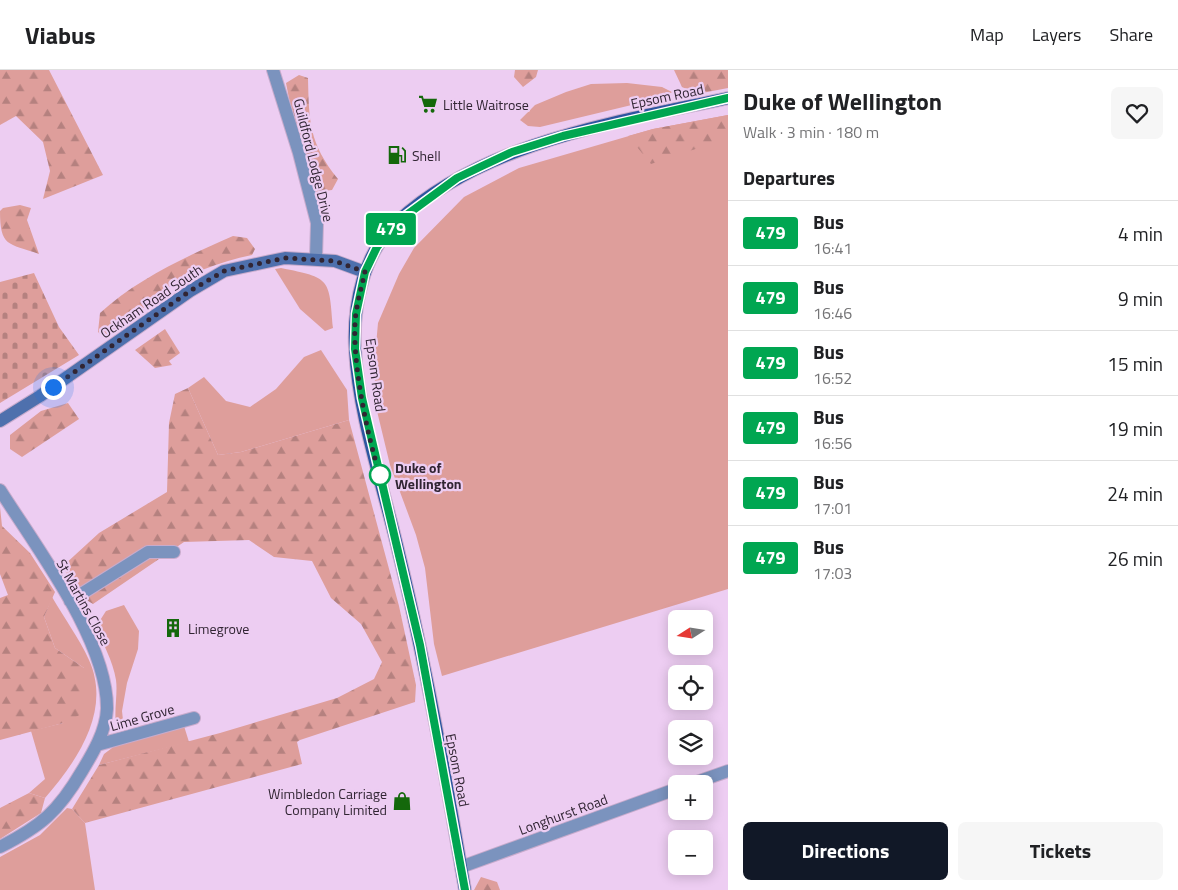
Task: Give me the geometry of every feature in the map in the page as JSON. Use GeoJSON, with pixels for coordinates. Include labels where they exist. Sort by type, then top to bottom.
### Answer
{"type":"FeatureCollection","features":[{"type":"Feature","properties":{"kind":"main road","name":"Epsom Road"},"geometry":{"type":"LineString","coordinates":[[463,890],[461,867],[420,645],[362,398],[355,349],[356,314],[365,272],[377,247],[397,222],[457,178],[482,166],[512,152],[563,136],[728,98]]}},
{"type":"Feature","properties":{"kind":"main road","name":"Ockham Road South"},"geometry":{"type":"LineString","coordinates":[[0,421],[40,396],[190,291],[224,271],[285,258],[316,258],[335,261],[365,272]]}},
{"type":"Feature","properties":{"kind":"street","name":"Guildford Lodge Drive"},"geometry":{"type":"LineString","coordinates":[[273,70],[299,153],[317,223],[316,258]]}},
{"type":"Feature","properties":{"kind":"street","name":"St Martins Close"},"geometry":{"type":"LineString","coordinates":[[0,490],[70,601],[94,648],[105,680],[107,710],[97,745],[73,785],[46,820],[0,847]]}},
{"type":"Feature","properties":{"kind":"street"},"geometry":{"type":"LineString","coordinates":[[70,601],[148,552],[174,552]]}},
{"type":"Feature","properties":{"kind":"street","name":"Lime Grove"},"geometry":{"type":"LineString","coordinates":[[97,745],[194,718]]}},
{"type":"Feature","properties":{"kind":"street"},"geometry":{"type":"LineString","coordinates":[[713,776],[728,771]]}},
{"type":"Feature","properties":{"kind":"street","name":"Longhurst Road"},"geometry":{"type":"LineString","coordinates":[[461,867],[668,792]]}},
{"type":"Feature","properties":{"kind":"green space"},"geometry":{"type":"Polygon","coordinates":[[[0,70],[49,70],[103,175],[43,199],[50,171],[43,142],[16,116],[0,125],[0,70]]]}},
{"type":"Feature","properties":{"kind":"green space"},"geometry":{"type":"Polygon","coordinates":[[[515,70],[538,70],[536,77],[523,87],[514,77],[515,70]]]}},
{"type":"Feature","properties":{"kind":"green space"},"geometry":{"type":"Polygon","coordinates":[[[674,70],[728,70],[728,88],[697,94],[682,87],[674,70]]]}},
{"type":"Feature","properties":{"kind":"green space"},"geometry":{"type":"Polygon","coordinates":[[[299,75],[308,78],[310,120],[316,143],[328,166],[338,179],[332,190],[316,192],[293,119],[286,83],[299,75]]]}},
{"type":"Feature","properties":{"kind":"green space"},"geometry":{"type":"Polygon","coordinates":[[[627,83],[662,87],[672,92],[665,97],[540,127],[528,126],[520,120],[535,105],[566,92],[591,84],[627,83]]]}},
{"type":"Feature","properties":{"kind":"green space"},"geometry":{"type":"Polygon","coordinates":[[[728,115],[728,589],[442,676],[434,644],[425,568],[416,535],[390,465],[377,411],[374,367],[378,323],[399,274],[414,248],[464,197],[519,168],[653,129],[728,115]]]}},
{"type":"Feature","properties":{"kind":"green space"},"geometry":{"type":"Polygon","coordinates":[[[728,115],[728,138],[651,164],[628,136],[653,129],[728,115]]]}},
{"type":"Feature","properties":{"kind":"green space"},"geometry":{"type":"Polygon","coordinates":[[[20,205],[31,208],[27,220],[39,254],[13,245],[4,238],[0,223],[0,211],[3,208],[20,205]]]}},
{"type":"Feature","properties":{"kind":"green space"},"geometry":{"type":"Polygon","coordinates":[[[233,236],[247,238],[255,249],[252,255],[215,265],[179,281],[158,295],[112,334],[104,337],[98,332],[100,313],[130,289],[180,260],[233,236]]]}},
{"type":"Feature","properties":{"kind":"green space"},"geometry":{"type":"Polygon","coordinates":[[[281,268],[310,275],[324,283],[330,299],[333,328],[325,331],[300,309],[275,269],[281,268]]]}},
{"type":"Feature","properties":{"kind":"green space"},"geometry":{"type":"Polygon","coordinates":[[[34,273],[59,327],[79,355],[0,403],[0,282],[34,273]]]}},
{"type":"Feature","properties":{"kind":"green space"},"geometry":{"type":"Polygon","coordinates":[[[165,329],[180,353],[169,361],[172,365],[155,368],[135,350],[165,329]]]}},
{"type":"Feature","properties":{"kind":"green space"},"geometry":{"type":"Polygon","coordinates":[[[321,350],[347,390],[349,420],[241,452],[218,455],[188,388],[204,377],[226,401],[250,407],[276,389],[304,357],[321,350]]]}},
{"type":"Feature","properties":{"kind":"green space"},"geometry":{"type":"Polygon","coordinates":[[[188,388],[218,455],[241,452],[349,420],[399,606],[416,685],[415,702],[300,740],[297,742],[302,764],[85,823],[72,809],[99,765],[220,733],[337,698],[374,679],[382,662],[361,624],[331,598],[312,561],[274,557],[249,540],[184,542],[93,604],[75,593],[63,566],[99,533],[167,492],[169,423],[175,394],[188,388]]]}},
{"type":"Feature","properties":{"kind":"green space"},"geometry":{"type":"Polygon","coordinates":[[[68,403],[79,419],[22,457],[10,449],[10,435],[41,411],[68,403]]]}},
{"type":"Feature","properties":{"kind":"green space"},"geometry":{"type":"Polygon","coordinates":[[[0,507],[2,526],[30,553],[55,592],[44,617],[55,648],[84,668],[84,713],[63,723],[0,740],[0,598],[8,595],[0,574],[0,507]]]}},
{"type":"Feature","properties":{"kind":"green space"},"geometry":{"type":"Polygon","coordinates":[[[52,597],[89,660],[95,679],[96,698],[94,716],[79,752],[45,798],[29,793],[45,779],[31,731],[63,723],[84,668],[55,648],[44,617],[52,597]]]}},
{"type":"Feature","properties":{"kind":"green space"},"geometry":{"type":"Polygon","coordinates":[[[124,605],[139,631],[138,649],[127,683],[122,711],[124,729],[117,727],[115,717],[116,680],[97,625],[106,611],[124,605]]]}},
{"type":"Feature","properties":{"kind":"green space"},"geometry":{"type":"Polygon","coordinates":[[[184,726],[189,742],[99,765],[104,754],[116,745],[184,726]]]}},
{"type":"Feature","properties":{"kind":"green space"},"geometry":{"type":"Polygon","coordinates":[[[29,793],[45,798],[41,813],[0,839],[0,808],[29,793]]]}},
{"type":"Feature","properties":{"kind":"green space"},"geometry":{"type":"Polygon","coordinates":[[[67,808],[72,809],[85,823],[95,890],[0,890],[0,857],[40,835],[67,808]]]}},
{"type":"Feature","properties":{"kind":"green space"},"geometry":{"type":"Polygon","coordinates":[[[481,877],[497,882],[500,890],[474,890],[481,877]]]}},
{"type":"Feature","properties":{"kind":"bus line","name":"479"},"geometry":{"type":"LineString","coordinates":[[465,890],[420,645],[362,398],[355,349],[356,314],[365,272],[377,247],[397,222],[457,178],[482,166],[512,152],[563,136],[728,98]]}},
{"type":"Feature","properties":{"kind":"place","name":"Little Waitrose"},"geometry":{"type":"Point","coordinates":[428,104]}},
{"type":"Feature","properties":{"kind":"place","name":"Shell"},"geometry":{"type":"Point","coordinates":[397,155]}},
{"type":"Feature","properties":{"kind":"place","name":"Duke of Wellington"},"geometry":{"type":"Point","coordinates":[380,475]}},
{"type":"Feature","properties":{"kind":"place","name":"Limegrove"},"geometry":{"type":"Point","coordinates":[173,628]}},
{"type":"Feature","properties":{"kind":"place","name":"Wimbledon Carriage Company Limited"},"geometry":{"type":"Point","coordinates":[402,801]}},
{"type":"Feature","properties":{"kind":"route"},"geometry":{"type":"LineString","coordinates":[[53,387],[190,291],[224,271],[285,258],[316,258],[335,261],[365,272],[356,314],[355,349],[362,398],[380,475]]}}]}
